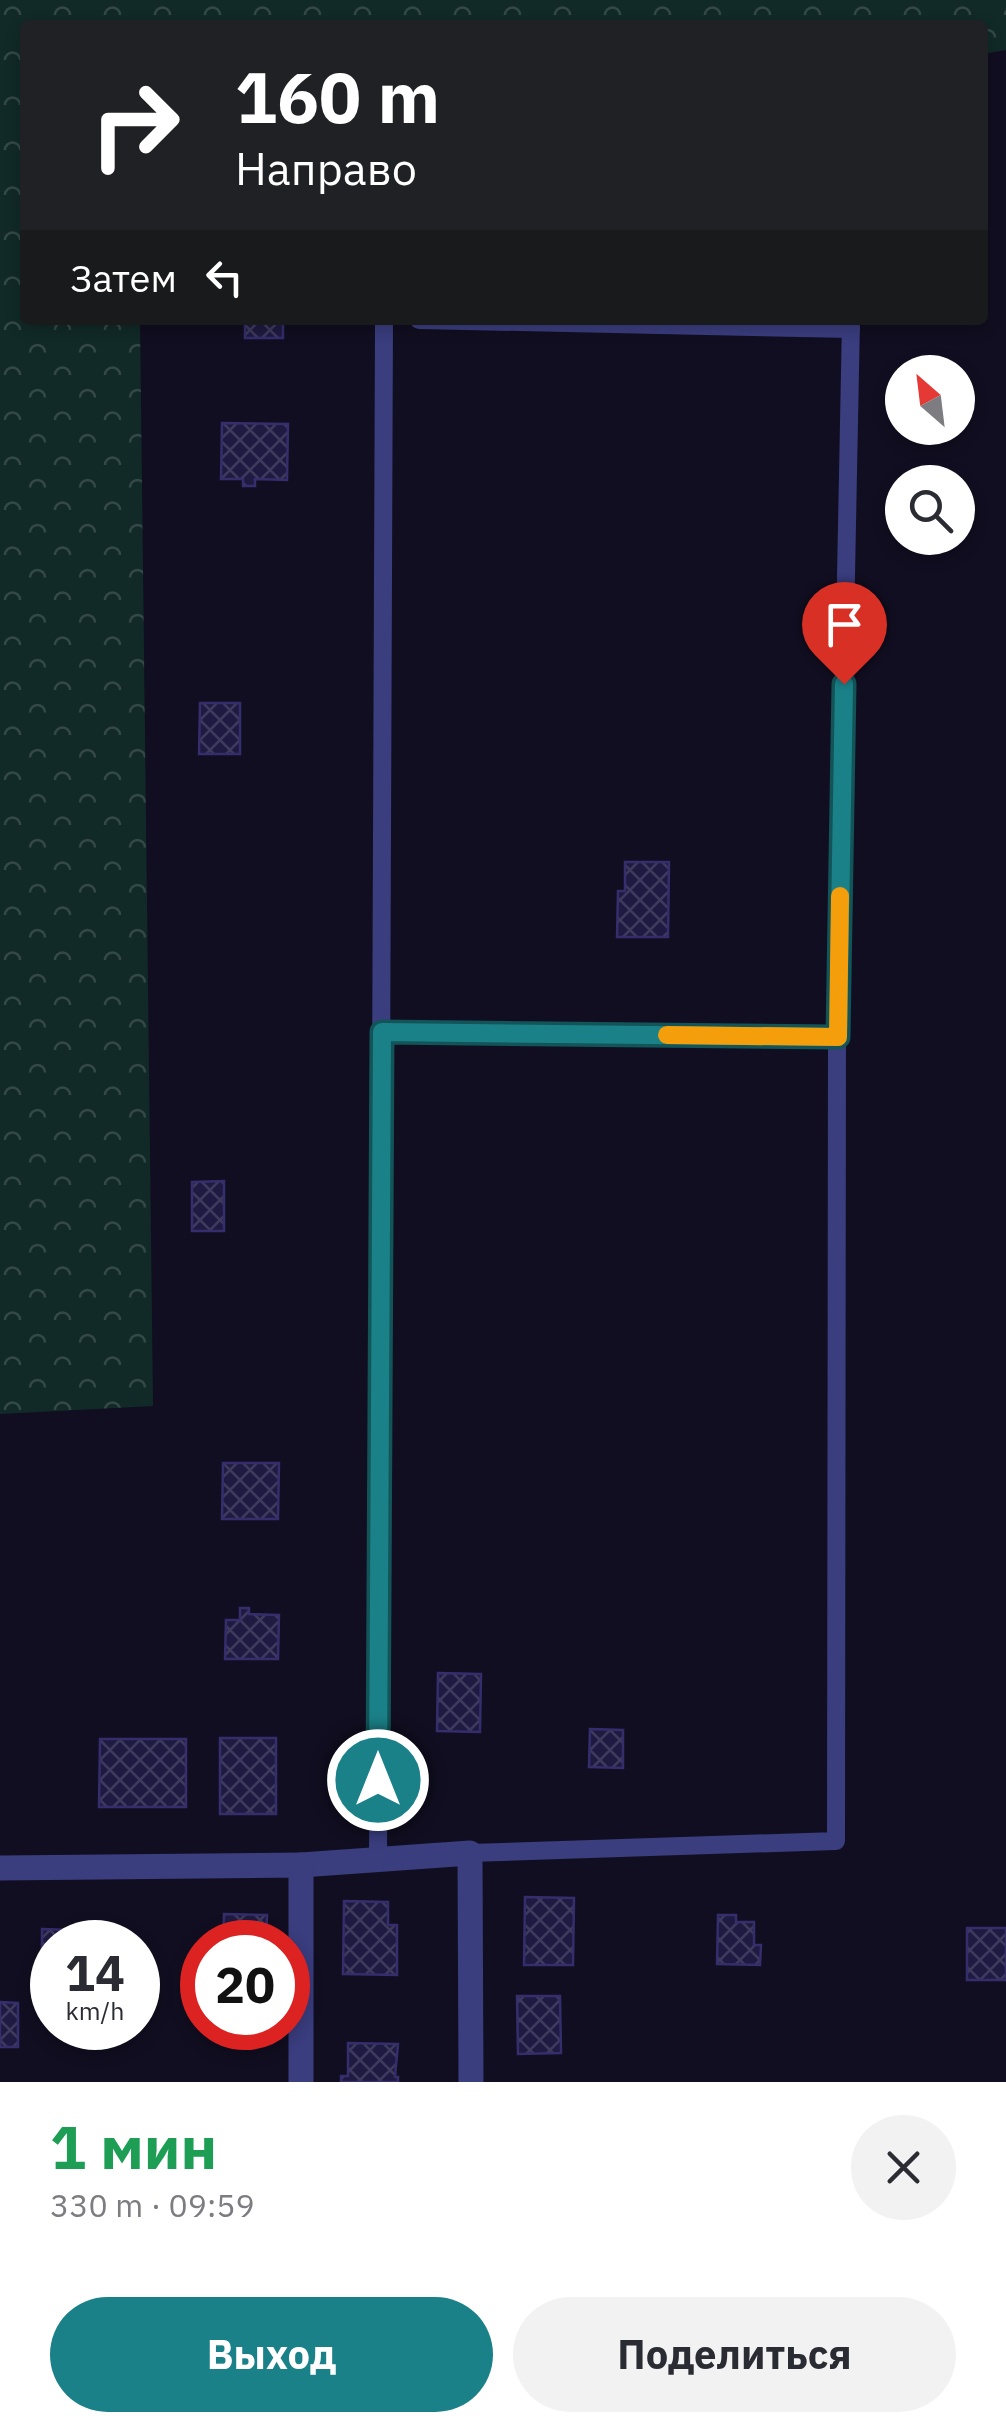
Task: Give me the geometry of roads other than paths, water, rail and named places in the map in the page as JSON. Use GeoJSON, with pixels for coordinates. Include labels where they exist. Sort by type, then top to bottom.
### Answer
{"type":"FeatureCollection","features":[{"type":"Feature","properties":{"kind":"street"},"geometry":{"type":"LineString","coordinates":[[0,1868],[301,1865],[470,1853],[470,2082]]}},
{"type":"Feature","properties":{"kind":"street"},"geometry":{"type":"LineString","coordinates":[[300,2082],[301,1865]]}},
{"type":"Feature","properties":{"kind":"lane"},"geometry":{"type":"LineString","coordinates":[[378,1860],[384,325]]}},
{"type":"Feature","properties":{"kind":"lane"},"geometry":{"type":"LineString","coordinates":[[470,1853],[836,1841],[838,1037],[851,325]]}},
{"type":"Feature","properties":{"kind":"lane"},"geometry":{"type":"LineString","coordinates":[[382,1032],[838,1037]]}}]}
